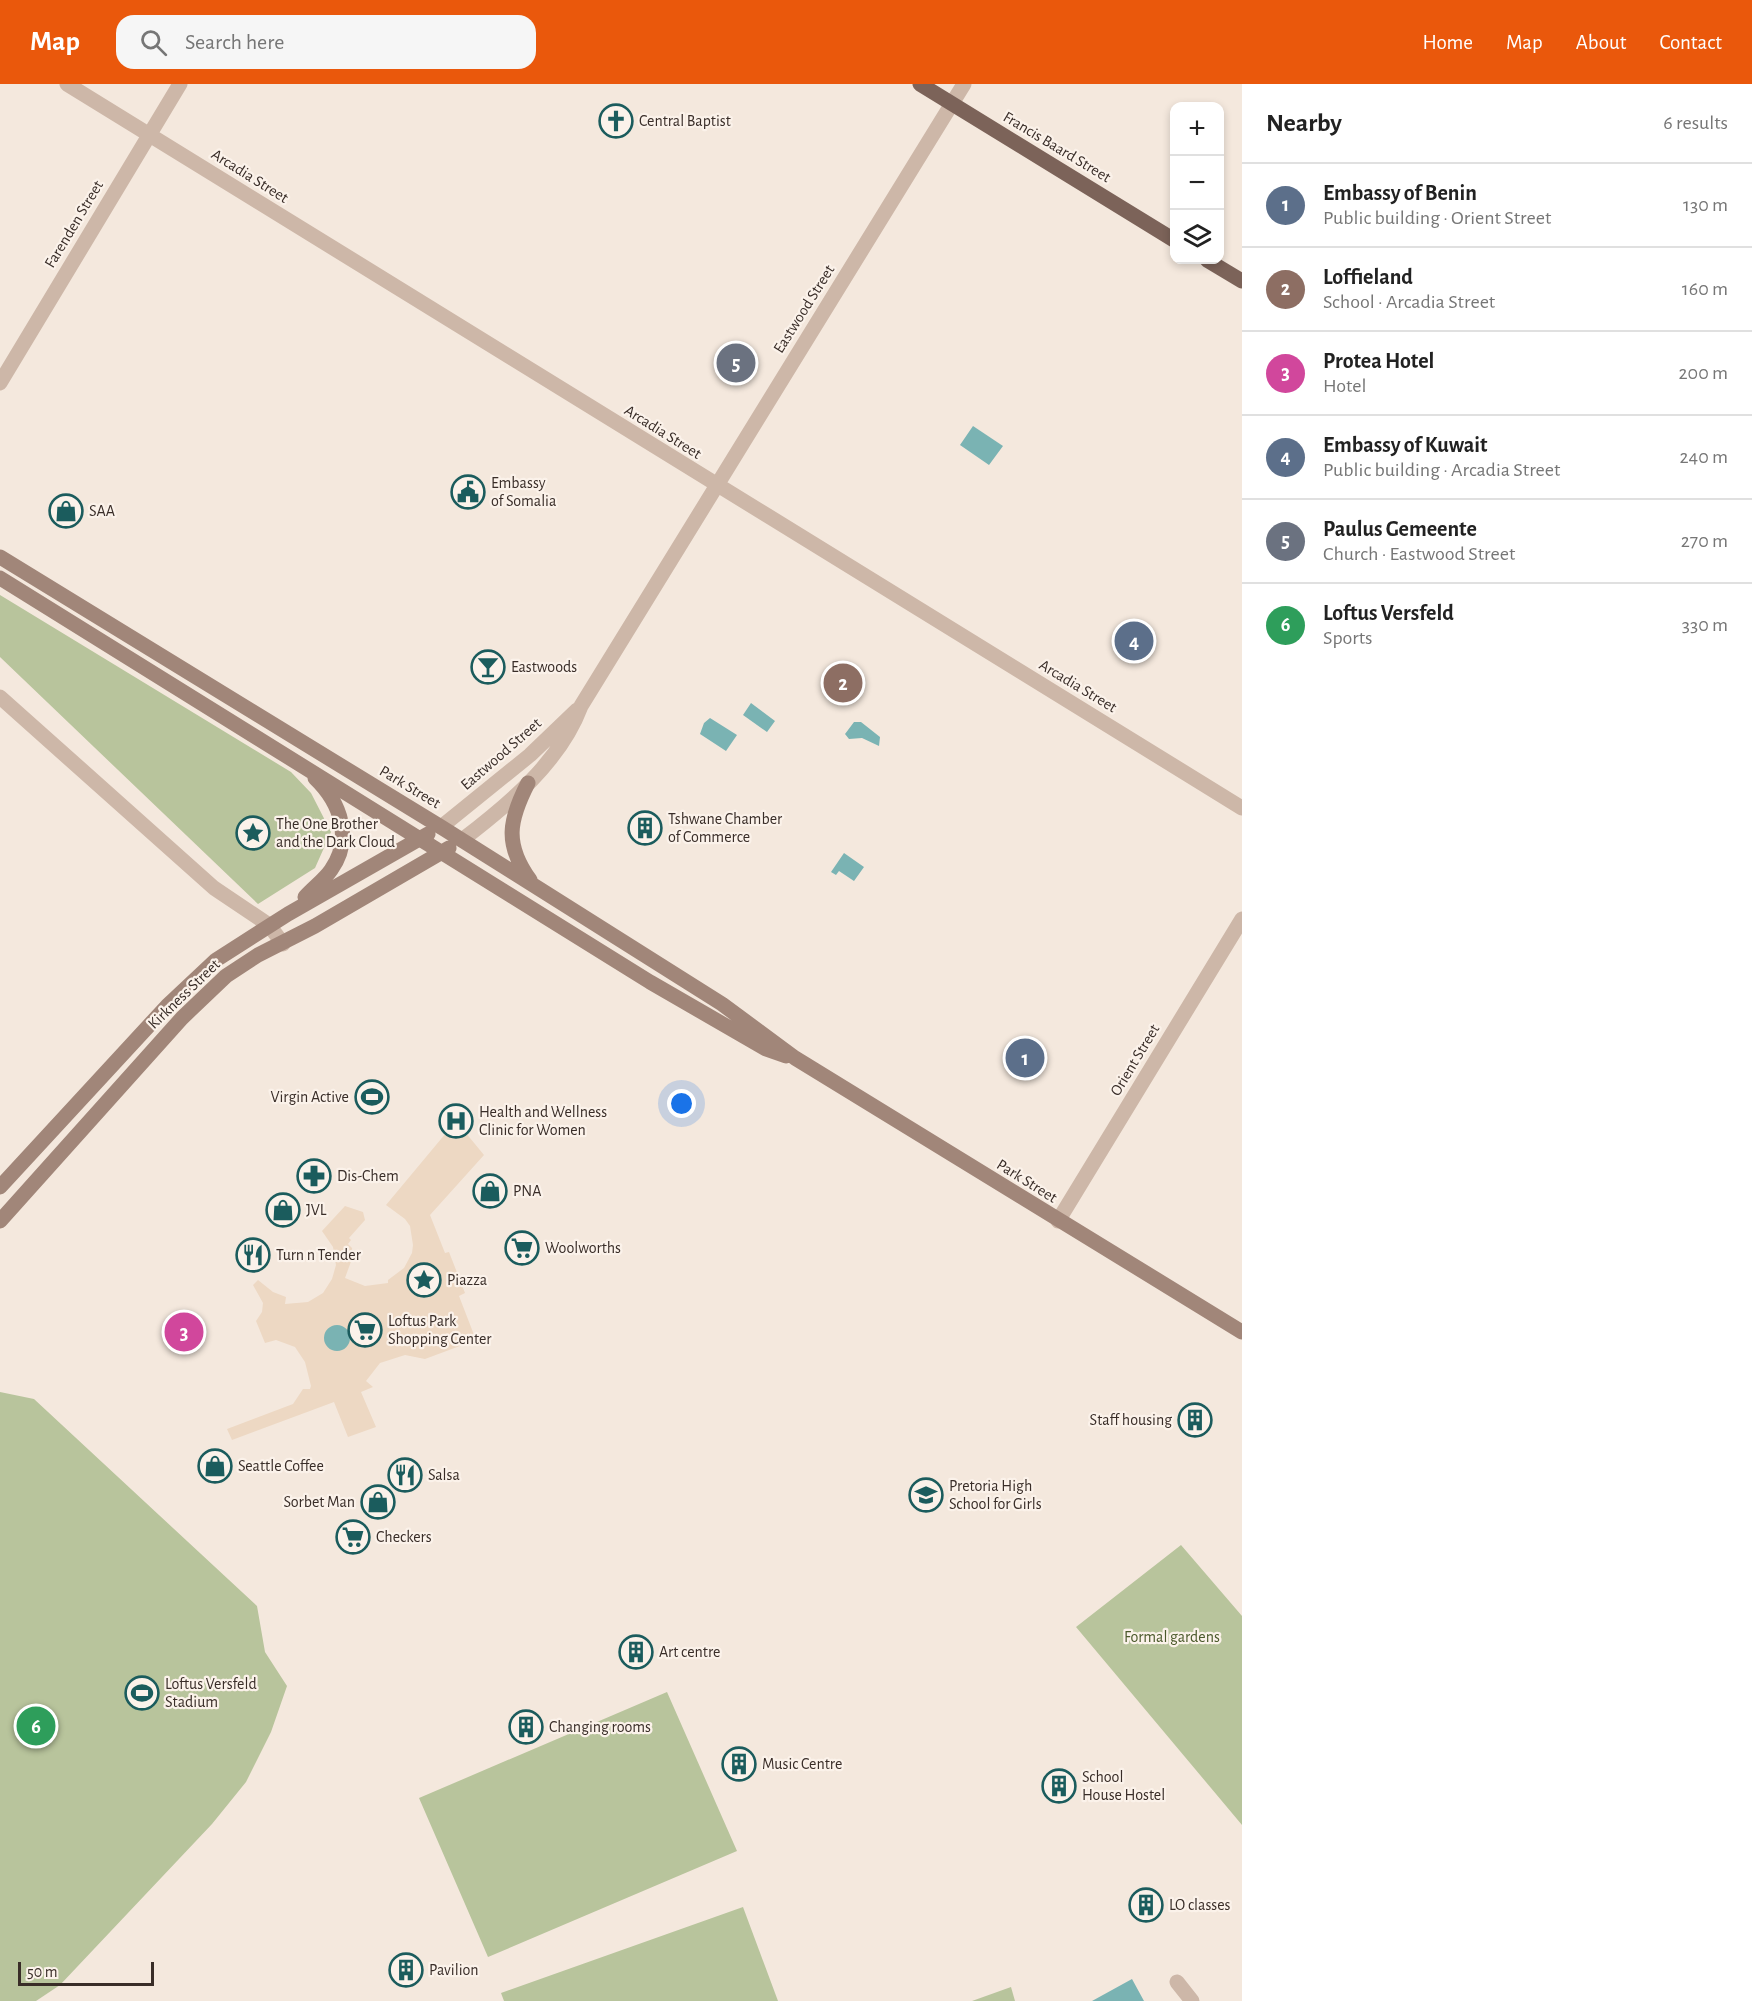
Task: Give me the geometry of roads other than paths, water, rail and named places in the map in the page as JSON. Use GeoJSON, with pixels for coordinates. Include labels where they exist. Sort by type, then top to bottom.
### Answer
{"type":"FeatureCollection","features":[{"type":"Feature","properties":{"kind":"main road","name":"Francis Baard Street"},"geometry":{"type":"LineString","coordinates":[[920,84],[1170,238]]}},
{"type":"Feature","properties":{"kind":"main road"},"geometry":{"type":"LineString","coordinates":[[1214,264],[1242,281]]}},
{"type":"Feature","properties":{"kind":"street","name":"Arcadia Street"},"geometry":{"type":"LineString","coordinates":[[67,84],[1242,808]]}},
{"type":"Feature","properties":{"kind":"street","name":"Farenden Street"},"geometry":{"type":"LineString","coordinates":[[0,383],[180,84]]}},
{"type":"Feature","properties":{"kind":"street","name":"Eastwood Street"},"geometry":{"type":"LineString","coordinates":[[462,840],[528,783],[560,748],[581,705],[964,84]]}},
{"type":"Feature","properties":{"kind":"street","name":"Park Street"},"geometry":{"type":"LineString","coordinates":[[0,557],[462,840],[722,1004],[795,1058],[1242,1332]]}},
{"type":"Feature","properties":{"kind":"street","name":"Park Street"},"geometry":{"type":"LineString","coordinates":[[0,578],[422,838],[650,982],[766,1049],[795,1058]]}},
{"type":"Feature","properties":{"kind":"street"},"geometry":{"type":"LineString","coordinates":[[0,697],[214,888],[269,925],[283,944]]}},
{"type":"Feature","properties":{"kind":"street","name":"Eastwood Street"},"geometry":{"type":"LineString","coordinates":[[441,827],[509,774],[581,705]]}},
{"type":"Feature","properties":{"kind":"street"},"geometry":{"type":"LineString","coordinates":[[281,751],[317,781],[331,797],[341,818],[344,839],[340,855],[331,872],[288,914]]}},
{"type":"Feature","properties":{"kind":"street"},"geometry":{"type":"LineString","coordinates":[[528,783],[518,803],[511,836],[518,863],[536,888]]}},
{"type":"Feature","properties":{"kind":"street","name":"Kirkness Street"},"geometry":{"type":"LineString","coordinates":[[0,1187],[179,994],[216,960],[269,925],[441,827]]}},
{"type":"Feature","properties":{"kind":"street","name":"Kirkness Street"},"geometry":{"type":"LineString","coordinates":[[0,1221],[196,1002],[243,964],[283,944],[462,840]]}},
{"type":"Feature","properties":{"kind":"street","name":"Orient Street"},"geometry":{"type":"LineString","coordinates":[[1058,1221],[1242,919]]}},
{"type":"Feature","properties":{"kind":"street"},"geometry":{"type":"LineString","coordinates":[[1177,1982],[1192,2001]]}},
{"type":"Feature","properties":{"kind":"water"},"geometry":{"type":"Polygon","coordinates":[[[973,426],[1003,446],[989,465],[960,445],[973,426]]]}},
{"type":"Feature","properties":{"kind":"water"},"geometry":{"type":"Polygon","coordinates":[[[751,703],[775,721],[767,732],[743,715],[751,703]]]}},
{"type":"Feature","properties":{"kind":"water"},"geometry":{"type":"Polygon","coordinates":[[[710,718],[737,735],[726,751],[700,734],[704,723],[710,718]]]}},
{"type":"Feature","properties":{"kind":"water"},"geometry":{"type":"Polygon","coordinates":[[[854,722],[861,722],[880,737],[879,746],[862,738],[849,739],[845,734],[854,722]]]}},
{"type":"Feature","properties":{"kind":"water"},"geometry":{"type":"Polygon","coordinates":[[[844,853],[864,867],[854,881],[839,871],[836,875],[831,872],[844,853]]]}},
{"type":"Feature","properties":{"kind":"water"},"geometry":{"type":"Polygon","coordinates":[[[337,1325],[347,1328],[350,1338],[347,1348],[337,1351],[327,1348],[324,1338],[327,1328],[337,1325]]]}},
{"type":"Feature","properties":{"kind":"water"},"geometry":{"type":"Polygon","coordinates":[[[1132,1979],[1144,2001],[1092,2001],[1132,1979]]]}},
{"type":"Feature","properties":{"kind":"place","name":"Central Baptist"},"geometry":{"type":"Point","coordinates":[616,121]}},
{"type":"Feature","properties":{"kind":"place","name":"Paulus Gemeente"},"geometry":{"type":"Point","coordinates":[736,363]}},
{"type":"Feature","properties":{"kind":"place","name":"Embassy of Somalia"},"geometry":{"type":"Point","coordinates":[468,492]}},
{"type":"Feature","properties":{"kind":"place","name":"SAA"},"geometry":{"type":"Point","coordinates":[66,511]}},
{"type":"Feature","properties":{"kind":"place","name":"Embassy of Kuwait"},"geometry":{"type":"Point","coordinates":[1134,641]}},
{"type":"Feature","properties":{"kind":"place","name":"Eastwoods"},"geometry":{"type":"Point","coordinates":[488,667]}},
{"type":"Feature","properties":{"kind":"place","name":"Loffieland"},"geometry":{"type":"Point","coordinates":[843,683]}},
{"type":"Feature","properties":{"kind":"place","name":"Tshwane Chamber of Commerce"},"geometry":{"type":"Point","coordinates":[645,828]}},
{"type":"Feature","properties":{"kind":"place","name":"The One Brother and the Dark Cloud"},"geometry":{"type":"Point","coordinates":[253,833]}},
{"type":"Feature","properties":{"kind":"place","name":"Embassy of Benin"},"geometry":{"type":"Point","coordinates":[1025,1058]}},
{"type":"Feature","properties":{"kind":"place","name":"Virgin Active"},"geometry":{"type":"Point","coordinates":[372,1097]}},
{"type":"Feature","properties":{"kind":"place","name":"Health and Wellness Clinic for Women"},"geometry":{"type":"Point","coordinates":[456,1121]}},
{"type":"Feature","properties":{"kind":"place","name":"Dis-Chem"},"geometry":{"type":"Point","coordinates":[314,1176]}},
{"type":"Feature","properties":{"kind":"place","name":"PNA"},"geometry":{"type":"Point","coordinates":[490,1191]}},
{"type":"Feature","properties":{"kind":"place","name":"JVL"},"geometry":{"type":"Point","coordinates":[283,1210]}},
{"type":"Feature","properties":{"kind":"place","name":"Woolworths"},"geometry":{"type":"Point","coordinates":[522,1248]}},
{"type":"Feature","properties":{"kind":"place","name":"Turn n Tender"},"geometry":{"type":"Point","coordinates":[253,1255]}},
{"type":"Feature","properties":{"kind":"place","name":"Piazza"},"geometry":{"type":"Point","coordinates":[424,1280]}},
{"type":"Feature","properties":{"kind":"place","name":"Loftus Park Shopping Center"},"geometry":{"type":"Point","coordinates":[365,1330]}},
{"type":"Feature","properties":{"kind":"place","name":"Protea Hotel"},"geometry":{"type":"Point","coordinates":[184,1332]}},
{"type":"Feature","properties":{"kind":"place","name":"Staff housing"},"geometry":{"type":"Point","coordinates":[1195,1420]}},
{"type":"Feature","properties":{"kind":"place","name":"Seattle Coffee"},"geometry":{"type":"Point","coordinates":[215,1466]}},
{"type":"Feature","properties":{"kind":"place","name":"Salsa"},"geometry":{"type":"Point","coordinates":[405,1475]}},
{"type":"Feature","properties":{"kind":"place","name":"Pretoria High School for Girls"},"geometry":{"type":"Point","coordinates":[926,1495]}},
{"type":"Feature","properties":{"kind":"place","name":"Sorbet Man"},"geometry":{"type":"Point","coordinates":[378,1502]}},
{"type":"Feature","properties":{"kind":"place","name":"Checkers"},"geometry":{"type":"Point","coordinates":[353,1537]}},
{"type":"Feature","properties":{"kind":"place","name":"Art centre"},"geometry":{"type":"Point","coordinates":[636,1652]}},
{"type":"Feature","properties":{"kind":"place","name":"Loftus Versfeld Stadium"},"geometry":{"type":"Point","coordinates":[142,1693]}},
{"type":"Feature","properties":{"kind":"place","name":"Loftus Versfeld"},"geometry":{"type":"Point","coordinates":[36,1726]}},
{"type":"Feature","properties":{"kind":"place","name":"Changing rooms"},"geometry":{"type":"Point","coordinates":[526,1727]}},
{"type":"Feature","properties":{"kind":"place","name":"Music Centre"},"geometry":{"type":"Point","coordinates":[739,1764]}},
{"type":"Feature","properties":{"kind":"place","name":"School House Hostel"},"geometry":{"type":"Point","coordinates":[1059,1786]}},
{"type":"Feature","properties":{"kind":"place","name":"LO classes"},"geometry":{"type":"Point","coordinates":[1146,1905]}},
{"type":"Feature","properties":{"kind":"place","name":"Pavilion"},"geometry":{"type":"Point","coordinates":[406,1970]}},
{"type":"Feature","properties":{"kind":"park label","name":"Formal gardens"},"geometry":{"type":"Point","coordinates":[1172,1637]}}]}
